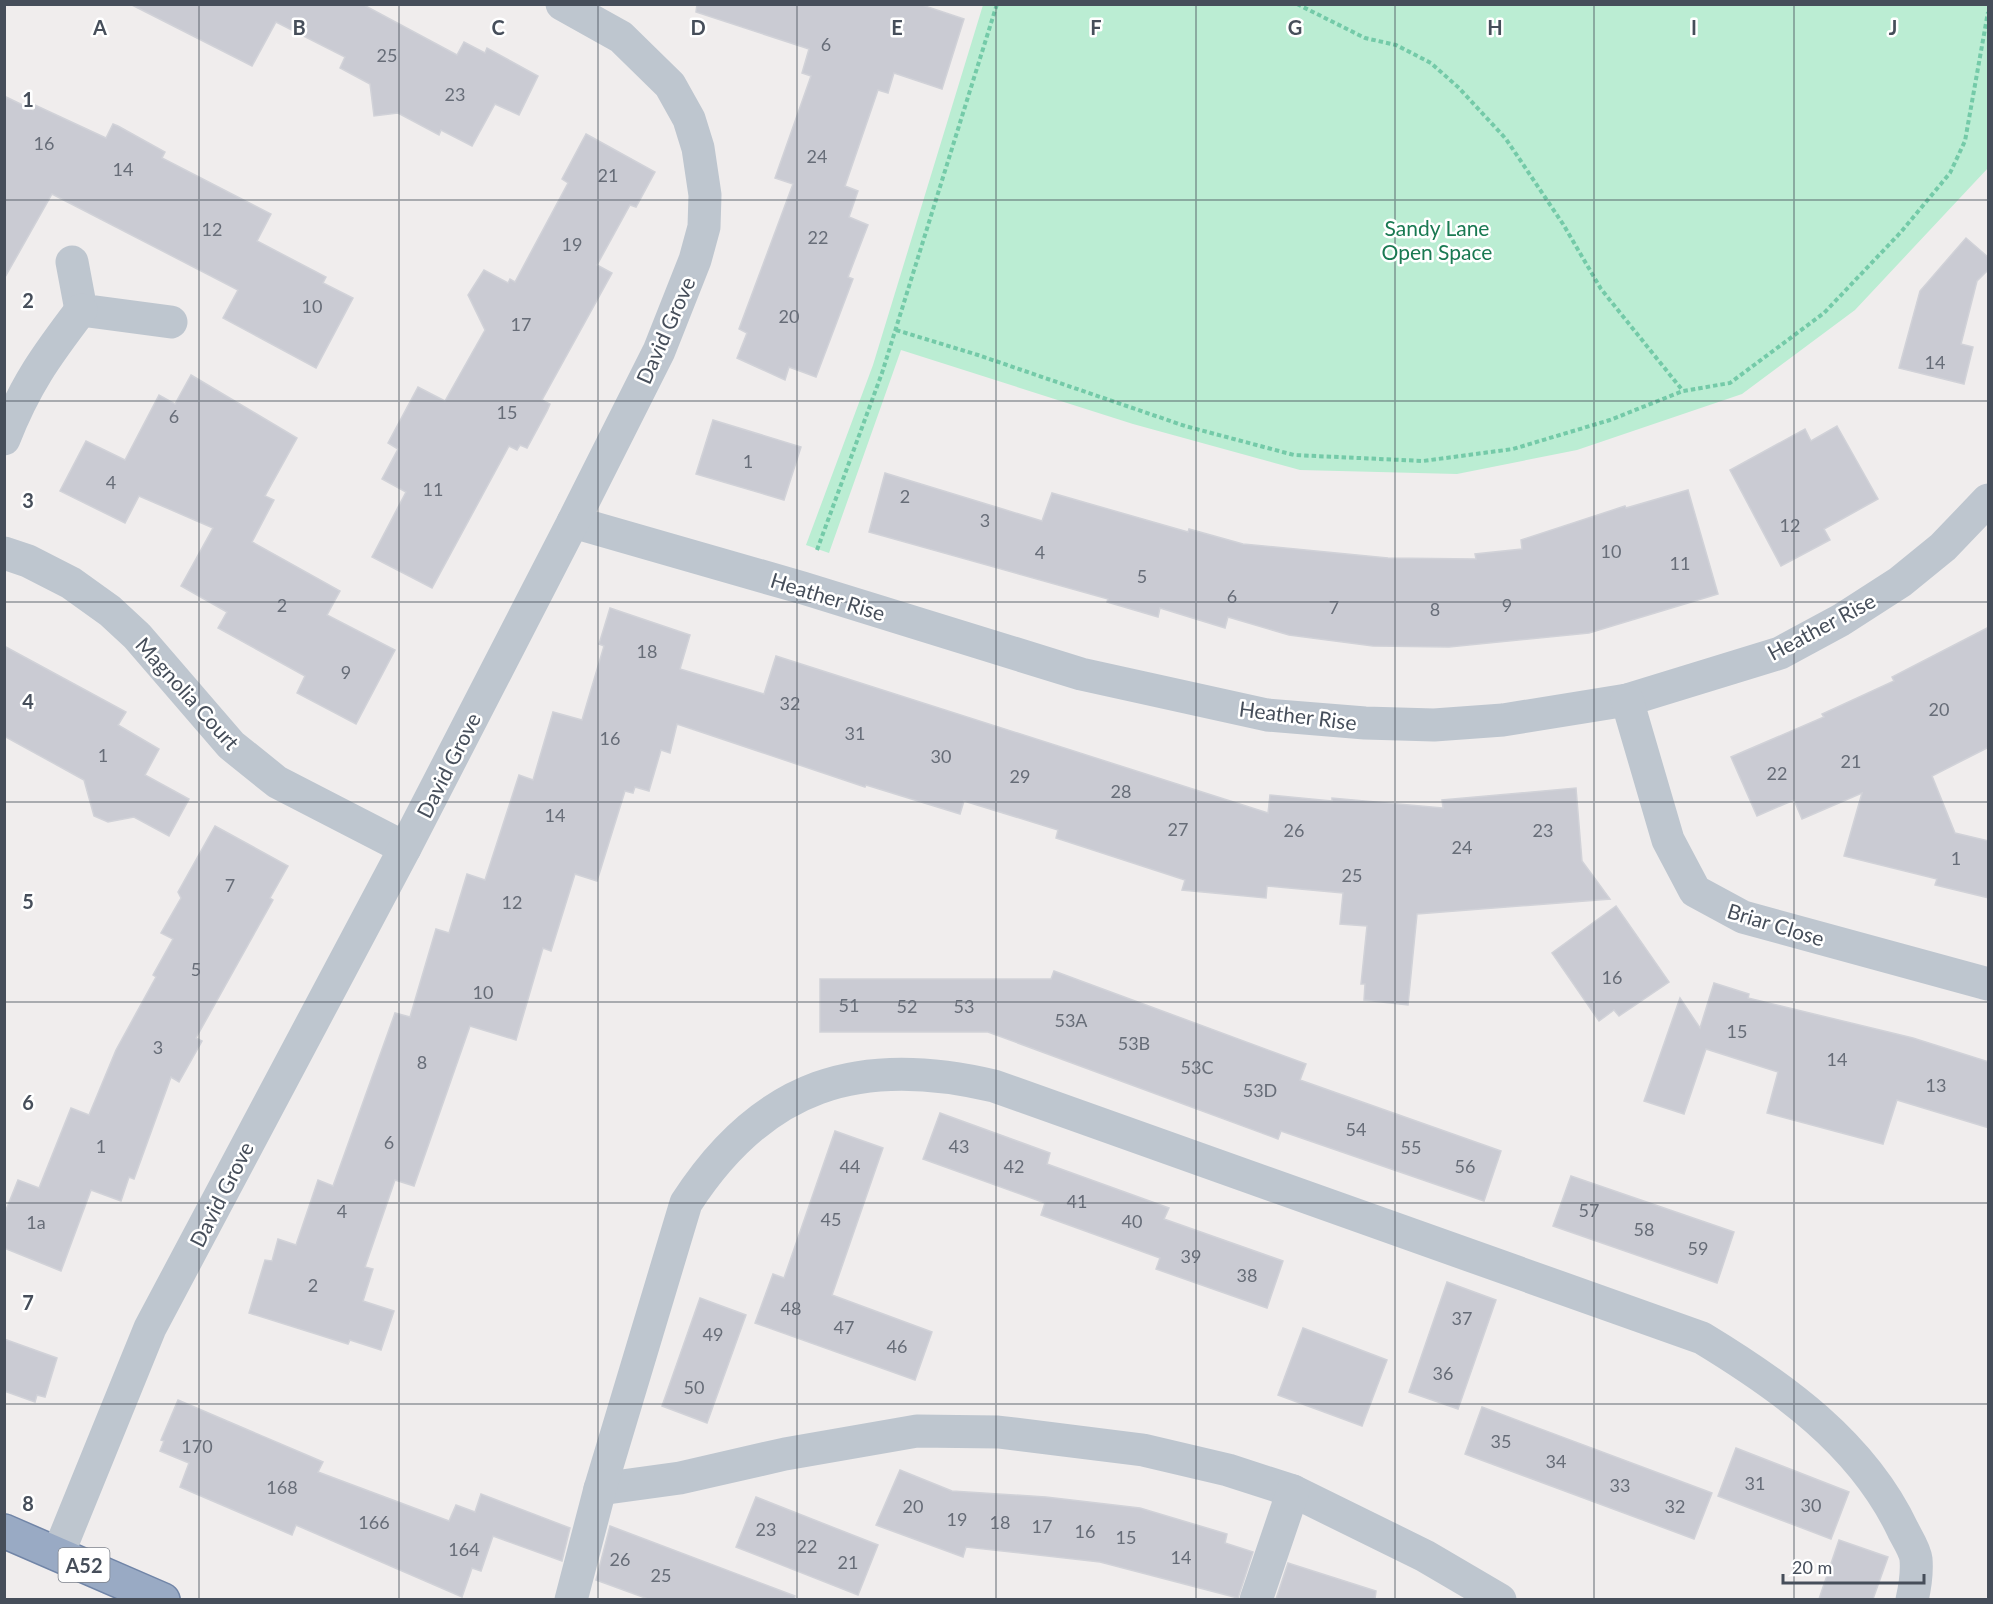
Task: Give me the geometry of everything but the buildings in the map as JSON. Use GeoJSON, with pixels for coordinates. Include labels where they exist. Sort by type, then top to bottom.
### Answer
{"type":"FeatureCollection","features":[{"type":"Feature","properties":{"kind":"highway","name":"A52"},"geometry":{"type":"LineString","coordinates":[[4,1531],[163,1599]]}},
{"type":"Feature","properties":{"kind":"street","name":"David Grove"},"geometry":{"type":"LineString","coordinates":[[58,1554],[150,1328],[405,848],[573,522],[658,351],[687,280],[704,227],[705,195],[698,148],[689,119],[670,85],[621,37],[562,4]]}},
{"type":"Feature","properties":{"kind":"street"},"geometry":{"type":"LineString","coordinates":[[4,439],[20,399],[41,363],[81,310],[72,262]]}},
{"type":"Feature","properties":{"kind":"street"},"geometry":{"type":"LineString","coordinates":[[81,310],[171,322]]}},
{"type":"Feature","properties":{"kind":"street","name":"Heather Rise"},"geometry":{"type":"LineString","coordinates":[[573,522],[803,588],[1082,674],[1267,715],[1365,723],[1434,725],[1503,720],[1627,700],[1780,653],[1841,620],[1900,582],[1943,547],[1989,500]]}},
{"type":"Feature","properties":{"kind":"street","name":"Magnolia Court"},"geometry":{"type":"LineString","coordinates":[[4,553],[28,561],[71,584],[110,611],[137,636],[231,745],[277,782],[405,848]]}},
{"type":"Feature","properties":{"kind":"street","name":"Briar Close"},"geometry":{"type":"LineString","coordinates":[[1627,700],[1668,840],[1695,891],[1743,917],[1989,984]]}},
{"type":"Feature","properties":{"kind":"street"},"geometry":{"type":"LineString","coordinates":[[571,1599],[600,1489],[686,1203],[710,1166],[747,1130],[779,1108],[821,1085],[879,1073],[952,1076],[994,1086],[1702,1338],[1763,1375],[1814,1416],[1864,1468],[1896,1514],[1916,1557],[1912,1599]]}},
{"type":"Feature","properties":{"kind":"street"},"geometry":{"type":"LineString","coordinates":[[600,1489],[680,1478],[785,1454],[917,1431],[998,1432],[1143,1450],[1228,1470],[1293,1491],[1425,1556],[1500,1599]]}},
{"type":"Feature","properties":{"kind":"street"},"geometry":{"type":"LineString","coordinates":[[1256,1599],[1293,1491]]}},
{"type":"Feature","properties":{"kind":"path"},"geometry":{"type":"LineString","coordinates":[[818,547],[896,330],[937,190],[997,4]]}},
{"type":"Feature","properties":{"kind":"path"},"geometry":{"type":"LineString","coordinates":[[1297,4],[1365,39],[1396,45],[1431,63],[1459,88],[1506,139],[1563,225],[1601,289],[1683,391]]}},
{"type":"Feature","properties":{"kind":"path"},"geometry":{"type":"LineString","coordinates":[[896,330],[978,355],[1185,426],[1294,454],[1423,461],[1513,449],[1610,420],[1683,391],[1730,383],[1824,313],[1901,232],[1950,173],[1965,141],[1989,12]]}},
{"type":"Feature","properties":{"kind":"green space","name":"Sandy Lane Open Space"},"geometry":{"type":"Polygon","coordinates":[[[983,5],[1988,5],[1988,168],[1855,310],[1742,394],[1577,450],[1457,474],[1300,470],[1133,424],[901,350],[829,553],[806,545],[873,365],[983,5]]]}}]}
